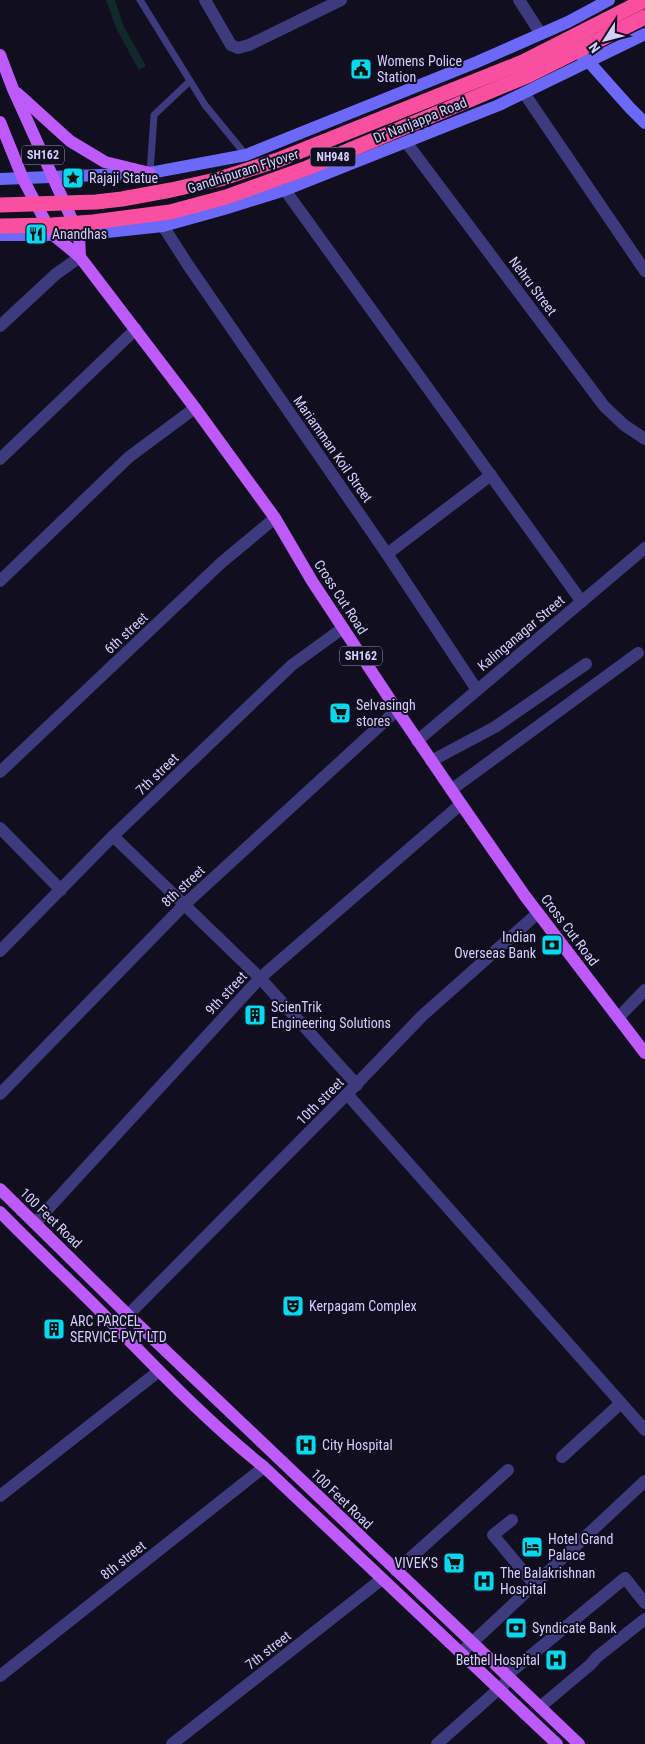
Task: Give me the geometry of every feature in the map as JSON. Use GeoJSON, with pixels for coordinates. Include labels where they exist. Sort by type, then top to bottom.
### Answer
{"type":"FeatureCollection","features":[{"type":"Feature","properties":{"kind":"highway","name":"Gandhipuram Flyover"},"geometry":{"type":"LineString","coordinates":[[0,205],[96,202],[122,199],[171,190],[236,174],[363,128],[523,62],[645,0]]}},
{"type":"Feature","properties":{"kind":"highway","name":"Gandhipuram Flyover"},"geometry":{"type":"LineString","coordinates":[[0,226],[93,222],[170,212],[226,197],[307,168],[520,79],[588,47],[645,17]]}},
{"type":"Feature","properties":{"kind":"main road","name":"SH162"},"geometry":{"type":"LineString","coordinates":[[0,55],[13,89],[79,235],[80,257]]}},
{"type":"Feature","properties":{"kind":"main road"},"geometry":{"type":"LineString","coordinates":[[13,89],[77,145],[105,162],[150,174]]}},
{"type":"Feature","properties":{"kind":"main road","name":"SH162"},"geometry":{"type":"LineString","coordinates":[[0,122],[23,179],[52,234],[80,257]]}},
{"type":"Feature","properties":{"kind":"main road","name":"Cross Cut Road"},"geometry":{"type":"LineString","coordinates":[[80,257],[195,408],[274,518],[396,710],[460,804],[538,913],[645,1052]]}},
{"type":"Feature","properties":{"kind":"main road","name":"100 Feet Road"},"geometry":{"type":"LineString","coordinates":[[0,1190],[128,1315],[579,1744]]}},
{"type":"Feature","properties":{"kind":"main road"},"geometry":{"type":"LineString","coordinates":[[1,1216],[51,1262],[159,1371],[243,1451],[264,1468],[557,1744]]}},
{"type":"Feature","properties":{"kind":"street"},"geometry":{"type":"LineString","coordinates":[[205,0],[231,45],[238,48],[249,45],[341,0]]}},
{"type":"Feature","properties":{"kind":"street"},"geometry":{"type":"LineString","coordinates":[[518,0],[541,34],[589,62],[645,123]]}},
{"type":"Feature","properties":{"kind":"street"},"geometry":{"type":"LineString","coordinates":[[0,180],[150,174],[246,155],[434,80],[541,34],[609,0]]}},
{"type":"Feature","properties":{"kind":"street","name":"Dr Nanjappa Road"},"geometry":{"type":"LineString","coordinates":[[0,235],[79,235],[163,226],[285,190],[524,93],[645,34]]}},
{"type":"Feature","properties":{"kind":"street"},"geometry":{"type":"LineString","coordinates":[[524,93],[645,271]]}},
{"type":"Feature","properties":{"kind":"street","name":"Nehru Street"},"geometry":{"type":"LineString","coordinates":[[406,142],[604,406],[624,425],[645,439]]}},
{"type":"Feature","properties":{"kind":"street"},"geometry":{"type":"LineString","coordinates":[[285,190],[582,602]]}},
{"type":"Feature","properties":{"kind":"street","name":"Mariamman Koil Street"},"geometry":{"type":"LineString","coordinates":[[163,226],[387,554],[477,690]]}},
{"type":"Feature","properties":{"kind":"street"},"geometry":{"type":"LineString","coordinates":[[0,326],[67,264],[80,257]]}},
{"type":"Feature","properties":{"kind":"street"},"geometry":{"type":"LineString","coordinates":[[0,459],[136,329]]}},
{"type":"Feature","properties":{"kind":"street"},"geometry":{"type":"LineString","coordinates":[[0,581],[129,457],[195,408]]}},
{"type":"Feature","properties":{"kind":"street"},"geometry":{"type":"LineString","coordinates":[[387,554],[491,475]]}},
{"type":"Feature","properties":{"kind":"street","name":"6th street"},"geometry":{"type":"LineString","coordinates":[[0,772],[221,563],[274,518]]}},
{"type":"Feature","properties":{"kind":"street","name":"Kalinganagar Street"},"geometry":{"type":"LineString","coordinates":[[417,741],[645,548]]}},
{"type":"Feature","properties":{"kind":"street","name":"7th street"},"geometry":{"type":"LineString","coordinates":[[0,951],[113,836],[292,665],[343,628]]}},
{"type":"Feature","properties":{"kind":"street"},"geometry":{"type":"LineString","coordinates":[[451,790],[638,653]]}},
{"type":"Feature","properties":{"kind":"street"},"geometry":{"type":"LineString","coordinates":[[431,761],[495,727],[586,664]]}},
{"type":"Feature","properties":{"kind":"street","name":"8th street"},"geometry":{"type":"LineString","coordinates":[[0,1094],[184,905],[396,710]]}},
{"type":"Feature","properties":{"kind":"street","name":"9th street"},"geometry":{"type":"LineString","coordinates":[[34,1222],[260,978],[460,804]]}},
{"type":"Feature","properties":{"kind":"street"},"geometry":{"type":"LineString","coordinates":[[0,828],[61,890]]}},
{"type":"Feature","properties":{"kind":"street"},"geometry":{"type":"LineString","coordinates":[[113,836],[260,978],[357,1085]]}},
{"type":"Feature","properties":{"kind":"street","name":"10th street"},"geometry":{"type":"LineString","coordinates":[[128,1315],[357,1085],[422,1016],[538,913]]}},
{"type":"Feature","properties":{"kind":"street"},"geometry":{"type":"LineString","coordinates":[[618,1018],[645,990]]}},
{"type":"Feature","properties":{"kind":"street"},"geometry":{"type":"LineString","coordinates":[[348,1094],[645,1430]]}},
{"type":"Feature","properties":{"kind":"street"},"geometry":{"type":"LineString","coordinates":[[0,1496],[159,1371]]}},
{"type":"Feature","properties":{"kind":"street"},"geometry":{"type":"LineString","coordinates":[[562,1457],[621,1403]]}},
{"type":"Feature","properties":{"kind":"street","name":"8th street"},"geometry":{"type":"LineString","coordinates":[[0,1676],[264,1468]]}},
{"type":"Feature","properties":{"kind":"street"},"geometry":{"type":"LineString","coordinates":[[396,1571],[508,1470]]}},
{"type":"Feature","properties":{"kind":"street"},"geometry":{"type":"LineString","coordinates":[[460,1653],[645,1482]]}},
{"type":"Feature","properties":{"kind":"street"},"geometry":{"type":"LineString","coordinates":[[512,1520],[493,1534],[534,1584]]}},
{"type":"Feature","properties":{"kind":"street"},"geometry":{"type":"LineString","coordinates":[[437,1744],[499,1690],[508,1677],[625,1578],[645,1603]]}},
{"type":"Feature","properties":{"kind":"street","name":"7th street"},"geometry":{"type":"LineString","coordinates":[[172,1744],[382,1579]]}},
{"type":"Feature","properties":{"kind":"street"},"geometry":{"type":"LineString","coordinates":[[540,1707],[597,1657],[645,1619]]}},
{"type":"Feature","properties":{"kind":"lane"},"geometry":{"type":"LineString","coordinates":[[140,0],[205,105],[246,155]]}},
{"type":"Feature","properties":{"kind":"lane"},"geometry":{"type":"LineString","coordinates":[[150,174],[154,115],[190,81]]}},
{"type":"Feature","properties":{"kind":"green space"},"geometry":{"type":"Polygon","coordinates":[[[106,0],[115,0],[124,27],[146,66],[139,70],[116,28],[106,0]]]}},
{"type":"Feature","properties":{"kind":"place","name":"Womens Police Station"},"geometry":{"type":"Point","coordinates":[361,69]}},
{"type":"Feature","properties":{"kind":"place","name":"Rajaji Statue"},"geometry":{"type":"Point","coordinates":[73,178]}},
{"type":"Feature","properties":{"kind":"place","name":"Anandhas"},"geometry":{"type":"Point","coordinates":[36,234]}},
{"type":"Feature","properties":{"kind":"place","name":"Selvasingh stores"},"geometry":{"type":"Point","coordinates":[340,713]}},
{"type":"Feature","properties":{"kind":"place","name":"Indian Overseas Bank"},"geometry":{"type":"Point","coordinates":[552,945]}},
{"type":"Feature","properties":{"kind":"place","name":"ScienTrik Engineering Solutions"},"geometry":{"type":"Point","coordinates":[255,1015]}},
{"type":"Feature","properties":{"kind":"place","name":"Kerpagam Complex"},"geometry":{"type":"Point","coordinates":[293,1306]}},
{"type":"Feature","properties":{"kind":"place","name":"ARC PARCEL SERVICE PVT LTD"},"geometry":{"type":"Point","coordinates":[54,1329]}},
{"type":"Feature","properties":{"kind":"place","name":"City Hospital"},"geometry":{"type":"Point","coordinates":[306,1445]}},
{"type":"Feature","properties":{"kind":"place","name":"Hotel Grand Palace"},"geometry":{"type":"Point","coordinates":[532,1547]}},
{"type":"Feature","properties":{"kind":"place","name":"VIVEK'S"},"geometry":{"type":"Point","coordinates":[454,1563]}},
{"type":"Feature","properties":{"kind":"place","name":"The Balakrishnan Hospital"},"geometry":{"type":"Point","coordinates":[484,1581]}},
{"type":"Feature","properties":{"kind":"place","name":"Syndicate Bank"},"geometry":{"type":"Point","coordinates":[516,1628]}},
{"type":"Feature","properties":{"kind":"place","name":"Bethel Hospital"},"geometry":{"type":"Point","coordinates":[556,1660]}}]}
